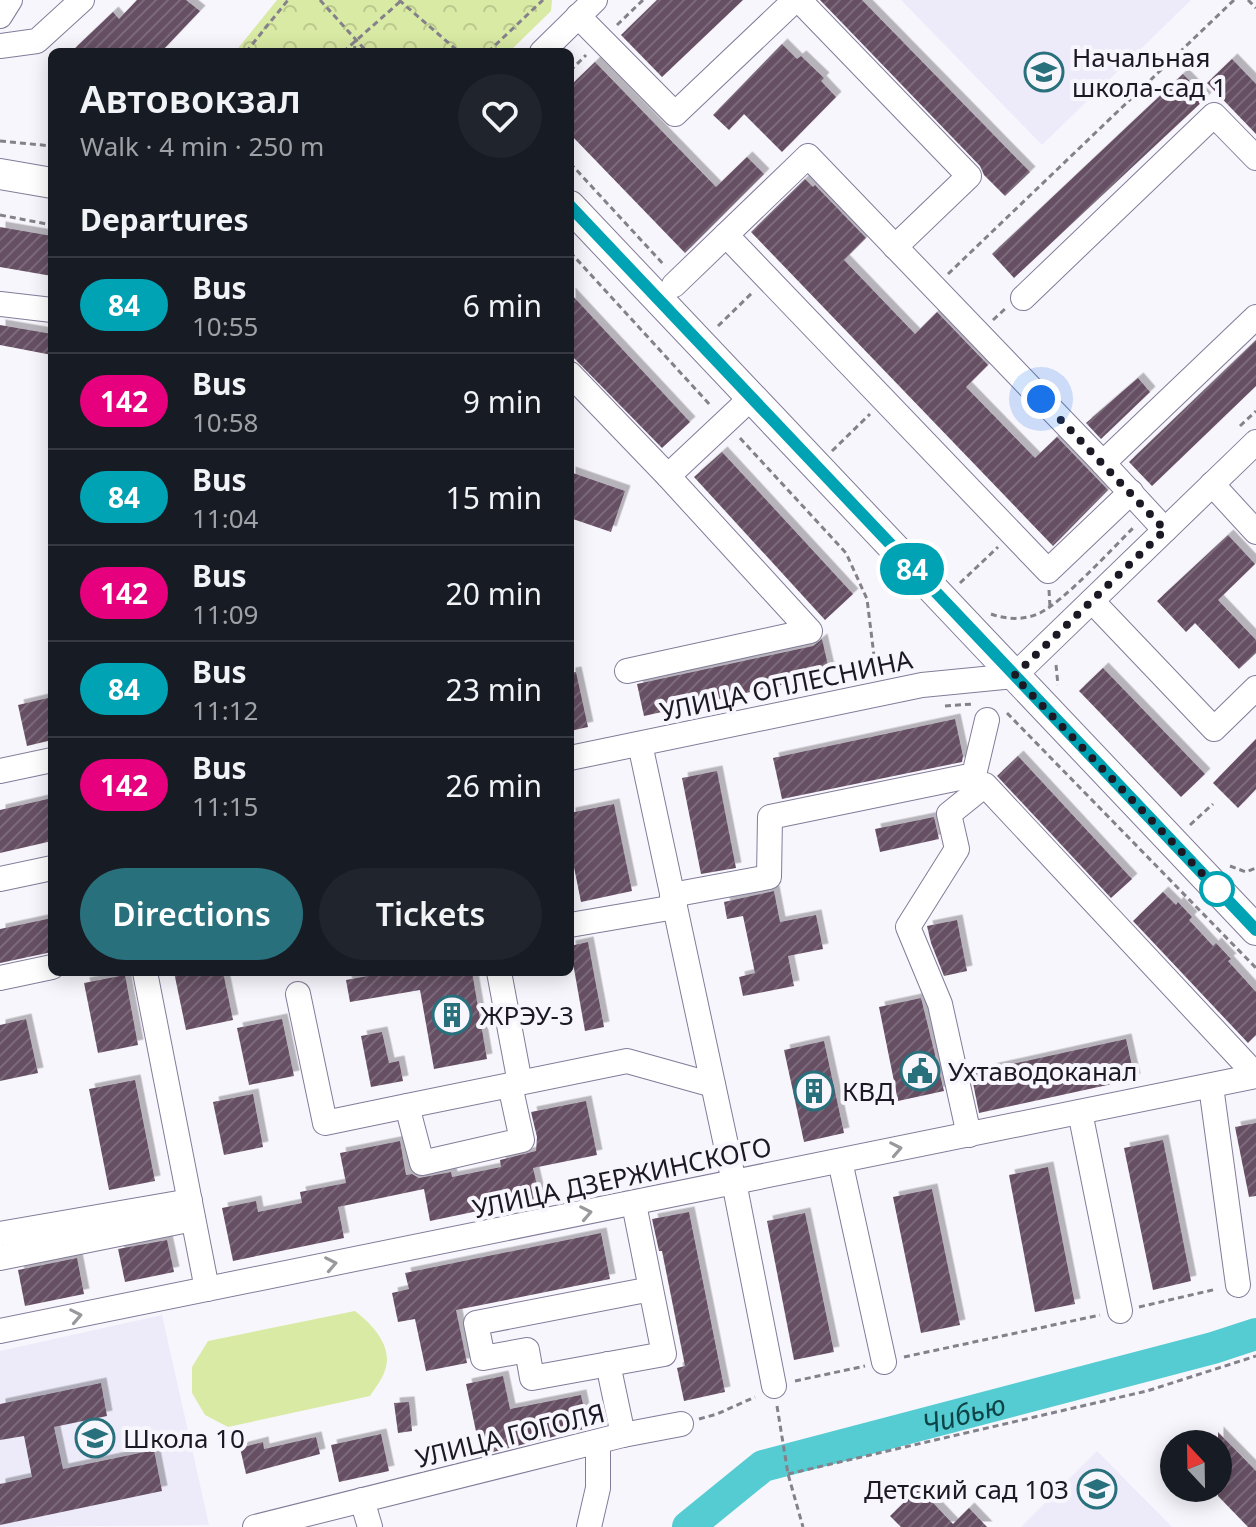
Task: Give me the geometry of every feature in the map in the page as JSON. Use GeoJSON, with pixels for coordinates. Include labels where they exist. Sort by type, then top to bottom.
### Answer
{"type":"FeatureCollection","features":[{"type":"Feature","properties":{"kind":"main road"},"geometry":{"type":"LineString","coordinates":[[0,174],[48,182]]}},
{"type":"Feature","properties":{"kind":"main road"},"geometry":{"type":"LineString","coordinates":[[574,210],[1256,930]]}},
{"type":"Feature","properties":{"kind":"street"},"geometry":{"type":"LineString","coordinates":[[0,16],[10,0]]}},
{"type":"Feature","properties":{"kind":"street"},"geometry":{"type":"LineString","coordinates":[[0,46],[37,41],[82,0]]}},
{"type":"Feature","properties":{"kind":"street"},"geometry":{"type":"LineString","coordinates":[[546,48],[587,8],[675,114],[797,0],[969,176],[895,247]]}},
{"type":"Feature","properties":{"kind":"street"},"geometry":{"type":"LineString","coordinates":[[1023,298],[1214,115],[1256,158]]}},
{"type":"Feature","properties":{"kind":"street"},"geometry":{"type":"LineString","coordinates":[[674,285],[808,156],[1165,530]]}},
{"type":"Feature","properties":{"kind":"street"},"geometry":{"type":"LineString","coordinates":[[726,235],[1048,571],[1131,492]]}},
{"type":"Feature","properties":{"kind":"street"},"geometry":{"type":"LineString","coordinates":[[0,304],[48,310]]}},
{"type":"Feature","properties":{"kind":"street"},"geometry":{"type":"LineString","coordinates":[[1103,463],[1256,317]]}},
{"type":"Feature","properties":{"kind":"street"},"geometry":{"type":"LineString","coordinates":[[574,378],[810,631],[627,671]]}},
{"type":"Feature","properties":{"kind":"street"},"geometry":{"type":"LineString","coordinates":[[668,476],[751,398]]}},
{"type":"Feature","properties":{"kind":"street"},"geometry":{"type":"LineString","coordinates":[[1014,676],[1256,442]]}},
{"type":"Feature","properties":{"kind":"street"},"geometry":{"type":"LineString","coordinates":[[1212,484],[1256,532]]}},
{"type":"Feature","properties":{"kind":"street"},"geometry":{"type":"LineString","coordinates":[[1092,601],[1214,729],[1256,688]]}},
{"type":"Feature","properties":{"kind":"street","name":"УЛИЦА ОПЛЕСНИНА"},"geometry":{"type":"LineString","coordinates":[[574,757],[922,685],[1014,676]]}},
{"type":"Feature","properties":{"kind":"street"},"geometry":{"type":"LineString","coordinates":[[574,924],[769,877],[770,817],[974,775],[990,711]]}},
{"type":"Feature","properties":{"kind":"street"},"geometry":{"type":"LineString","coordinates":[[640,744],[734,1182],[774,1386]]}},
{"type":"Feature","properties":{"kind":"street"},"geometry":{"type":"LineString","coordinates":[[0,771],[48,761]]}},
{"type":"Feature","properties":{"kind":"street"},"geometry":{"type":"LineString","coordinates":[[969,1135],[940,1004],[908,927],[957,849],[949,814],[985,785],[1256,1076]]}},
{"type":"Feature","properties":{"kind":"street"},"geometry":{"type":"LineString","coordinates":[[0,879],[48,869]]}},
{"type":"Feature","properties":{"kind":"street"},"geometry":{"type":"LineString","coordinates":[[0,978],[48,968]]}},
{"type":"Feature","properties":{"kind":"street"},"geometry":{"type":"LineString","coordinates":[[146,976],[207,1289]]}},
{"type":"Feature","properties":{"kind":"street"},"geometry":{"type":"LineString","coordinates":[[407,1106],[422,1163],[522,1140],[500,976]]}},
{"type":"Feature","properties":{"kind":"street"},"geometry":{"type":"LineString","coordinates":[[298,994],[325,1123],[627,1061],[713,1085]]}},
{"type":"Feature","properties":{"kind":"street","name":"УЛИЦА ДЗЕРЖИНСКОГО"},"geometry":{"type":"LineString","coordinates":[[0,1331],[1256,1076]]}},
{"type":"Feature","properties":{"kind":"street"},"geometry":{"type":"LineString","coordinates":[[1211,1086],[1238,1285]]}},
{"type":"Feature","properties":{"kind":"street"},"geometry":{"type":"LineString","coordinates":[[1080,1112],[1120,1311]]}},
{"type":"Feature","properties":{"kind":"street"},"geometry":{"type":"LineString","coordinates":[[840,1161],[884,1362]]}},
{"type":"Feature","properties":{"kind":"street"},"geometry":{"type":"LineString","coordinates":[[634,1204],[651,1289],[664,1354],[532,1378],[527,1350],[483,1358],[476,1323],[651,1289]]}},
{"type":"Feature","properties":{"kind":"street"},"geometry":{"type":"LineString","coordinates":[[0,1234],[191,1210]]}},
{"type":"Feature","properties":{"kind":"street"},"geometry":{"type":"LineString","coordinates":[[0,1258],[191,1210]]}},
{"type":"Feature","properties":{"kind":"street"},"geometry":{"type":"LineString","coordinates":[[608,1364],[623,1435]]}},
{"type":"Feature","properties":{"kind":"street","name":"УЛИЦА ГОГОЛЯ"},"geometry":{"type":"LineString","coordinates":[[255,1527],[623,1435],[681,1424]]}},
{"type":"Feature","properties":{"kind":"street"},"geometry":{"type":"LineString","coordinates":[[589,1527],[598,1488],[598,1442]]}},
{"type":"Feature","properties":{"kind":"street"},"geometry":{"type":"LineString","coordinates":[[362,1500],[370,1527]]}},
{"type":"Feature","properties":{"kind":"path"},"geometry":{"type":"LineString","coordinates":[[249,48],[288,0]]}},
{"type":"Feature","properties":{"kind":"path"},"geometry":{"type":"LineString","coordinates":[[320,0],[364,48]]}},
{"type":"Feature","properties":{"kind":"path"},"geometry":{"type":"LineString","coordinates":[[347,48],[400,0],[454,48]]}},
{"type":"Feature","properties":{"kind":"path"},"geometry":{"type":"LineString","coordinates":[[492,48],[543,0]]}},
{"type":"Feature","properties":{"kind":"path"},"geometry":{"type":"LineString","coordinates":[[934,288],[1234,0]]}},
{"type":"Feature","properties":{"kind":"path"},"geometry":{"type":"LineString","coordinates":[[1248,0],[1256,8]]}},
{"type":"Feature","properties":{"kind":"path"},"geometry":{"type":"LineString","coordinates":[[355,48],[356,39]]}},
{"type":"Feature","properties":{"kind":"path"},"geometry":{"type":"LineString","coordinates":[[0,141],[48,146]]}},
{"type":"Feature","properties":{"kind":"path"},"geometry":{"type":"LineString","coordinates":[[0,215],[48,224]]}},
{"type":"Feature","properties":{"kind":"path"},"geometry":{"type":"LineString","coordinates":[[574,256],[846,553],[867,599],[875,669]]}},
{"type":"Feature","properties":{"kind":"path"},"geometry":{"type":"LineString","coordinates":[[715,329],[767,278]]}},
{"type":"Feature","properties":{"kind":"path"},"geometry":{"type":"LineString","coordinates":[[979,334],[1011,303],[1023,298]]}},
{"type":"Feature","properties":{"kind":"path"},"geometry":{"type":"LineString","coordinates":[[831,452],[885,401]]}},
{"type":"Feature","properties":{"kind":"path"},"geometry":{"type":"LineString","coordinates":[[957,586],[1012,533]]}},
{"type":"Feature","properties":{"kind":"path"},"geometry":{"type":"LineString","coordinates":[[939,706],[990,711],[1256,968]]}},
{"type":"Feature","properties":{"kind":"path"},"geometry":{"type":"LineString","coordinates":[[1187,828],[1213,804]]}},
{"type":"Feature","properties":{"kind":"path"},"geometry":{"type":"LineString","coordinates":[[681,1424],[744,1403],[774,1386],[1238,1285]]}},
{"type":"Feature","properties":{"kind":"path"},"geometry":{"type":"LineString","coordinates":[[788,1474],[1147,1391],[1256,1356]]}},
{"type":"Feature","properties":{"kind":"path"},"geometry":{"type":"LineString","coordinates":[[779,1423],[788,1474],[803,1527]]}},
{"type":"Feature","properties":{"kind":"shaded area","name":"Начальная школа-сад 1"},"geometry":{"type":"Polygon","coordinates":[[[901,0],[1191,0],[1042,145],[901,0]]]}},
{"type":"Feature","properties":{"kind":"shaded area","name":"Школа 10"},"geometry":{"type":"Polygon","coordinates":[[[162,1315],[209,1525],[0,1527],[0,1351],[162,1315]]]}},
{"type":"Feature","properties":{"kind":"shaded area","name":"Детский сад 103"},"geometry":{"type":"Polygon","coordinates":[[[1097,1451],[1172,1527],[1021,1527],[1097,1451]]]}},
{"type":"Feature","properties":{"kind":"green space"},"geometry":{"type":"Polygon","coordinates":[[[277,0],[552,0],[551,11],[513,48],[238,48],[277,0]]]}},
{"type":"Feature","properties":{"kind":"green space"},"geometry":{"type":"Polygon","coordinates":[[[355,1311],[375,1330],[387,1355],[384,1373],[370,1396],[228,1427],[205,1415],[192,1393],[192,1367],[208,1341],[355,1311]]]}},
{"type":"Feature","properties":{"kind":"building"},"geometry":{"type":"Polygon","coordinates":[[[137,0],[186,0],[200,11],[165,48],[75,48],[113,12],[119,19],[137,0]]]}},
{"type":"Feature","properties":{"kind":"building"},"geometry":{"type":"Polygon","coordinates":[[[657,0],[743,0],[662,77],[621,35],[657,0]]]}},
{"type":"Feature","properties":{"kind":"building"},"geometry":{"type":"Polygon","coordinates":[[[820,0],[862,0],[1030,172],[1005,196],[984,175],[980,166],[820,0]]]}},
{"type":"Feature","properties":{"kind":"building"},"geometry":{"type":"Polygon","coordinates":[[[782,44],[797,59],[801,56],[824,78],[821,81],[836,97],[782,152],[744,114],[729,130],[713,115],[782,44]]]}},
{"type":"Feature","properties":{"kind":"building"},"geometry":{"type":"Polygon","coordinates":[[[1232,59],[1256,84],[1256,134],[1207,83],[1232,59]]]}},
{"type":"Feature","properties":{"kind":"building"},"geometry":{"type":"Polygon","coordinates":[[[595,62],[716,187],[747,157],[764,174],[685,253],[574,138],[574,82],[595,62]]]}},
{"type":"Feature","properties":{"kind":"building"},"geometry":{"type":"Polygon","coordinates":[[[1183,74],[1206,98],[1014,278],[992,254],[1183,74]]]}},
{"type":"Feature","properties":{"kind":"building"},"geometry":{"type":"Polygon","coordinates":[[[805,179],[813,187],[815,185],[866,238],[844,260],[915,334],[937,312],[988,365],[966,387],[1035,458],[1057,437],[1108,490],[1053,546],[751,232],[805,179]]]}},
{"type":"Feature","properties":{"kind":"building"},"geometry":{"type":"Polygon","coordinates":[[[0,227],[48,235],[48,275],[0,267],[0,227]]]}},
{"type":"Feature","properties":{"kind":"building"},"geometry":{"type":"Polygon","coordinates":[[[574,297],[690,422],[662,448],[574,358],[574,297]]]}},
{"type":"Feature","properties":{"kind":"building"},"geometry":{"type":"Polygon","coordinates":[[[0,325],[48,333],[48,354],[0,345],[0,325]]]}},
{"type":"Feature","properties":{"kind":"building"},"geometry":{"type":"Polygon","coordinates":[[[1256,340],[1256,386],[1152,486],[1129,462],[1256,340]]]}},
{"type":"Feature","properties":{"kind":"building"},"geometry":{"type":"Polygon","coordinates":[[[1138,378],[1150,392],[1101,439],[1086,423],[1138,378]]]}},
{"type":"Feature","properties":{"kind":"building"},"geometry":{"type":"Polygon","coordinates":[[[722,452],[853,594],[825,620],[694,477],[722,452]]]}},
{"type":"Feature","properties":{"kind":"building"},"geometry":{"type":"Polygon","coordinates":[[[574,473],[625,491],[611,532],[574,519],[574,473]]]}},
{"type":"Feature","properties":{"kind":"building"},"geometry":{"type":"Polygon","coordinates":[[[1228,535],[1255,564],[1218,600],[1256,640],[1256,653],[1239,669],[1195,623],[1186,632],[1157,601],[1228,535]]]}},
{"type":"Feature","properties":{"kind":"building"},"geometry":{"type":"Polygon","coordinates":[[[822,639],[830,674],[644,716],[637,684],[813,646],[822,639]]]}},
{"type":"Feature","properties":{"kind":"building"},"geometry":{"type":"Polygon","coordinates":[[[1103,668],[1205,774],[1181,797],[1079,691],[1103,668]]]}},
{"type":"Feature","properties":{"kind":"building"},"geometry":{"type":"Polygon","coordinates":[[[574,672],[588,727],[574,730],[574,672]]]}},
{"type":"Feature","properties":{"kind":"building"},"geometry":{"type":"Polygon","coordinates":[[[48,698],[48,741],[27,746],[18,705],[48,698]]]}},
{"type":"Feature","properties":{"kind":"building"},"geometry":{"type":"Polygon","coordinates":[[[955,719],[962,762],[782,799],[773,758],[955,719]]]}},
{"type":"Feature","properties":{"kind":"building"},"geometry":{"type":"Polygon","coordinates":[[[1256,739],[1256,789],[1238,808],[1213,783],[1256,739]]]}},
{"type":"Feature","properties":{"kind":"building"},"geometry":{"type":"Polygon","coordinates":[[[1018,756],[1132,879],[1111,898],[997,776],[1018,756]]]}},
{"type":"Feature","properties":{"kind":"building"},"geometry":{"type":"Polygon","coordinates":[[[717,771],[736,868],[701,874],[682,778],[717,771]]]}},
{"type":"Feature","properties":{"kind":"building"},"geometry":{"type":"Polygon","coordinates":[[[48,799],[48,842],[0,853],[0,810],[48,799]]]}},
{"type":"Feature","properties":{"kind":"building"},"geometry":{"type":"Polygon","coordinates":[[[614,804],[632,891],[581,902],[574,867],[574,812],[614,804]]]}},
{"type":"Feature","properties":{"kind":"building"},"geometry":{"type":"Polygon","coordinates":[[[934,817],[939,839],[880,852],[875,829],[934,817]]]}},
{"type":"Feature","properties":{"kind":"building"},"geometry":{"type":"Polygon","coordinates":[[[774,891],[780,922],[816,915],[823,949],[788,956],[794,986],[743,996],[739,977],[755,973],[743,916],[727,919],[724,902],[774,891]]]}},
{"type":"Feature","properties":{"kind":"building"},"geometry":{"type":"Polygon","coordinates":[[[1163,892],[1192,917],[1189,920],[1213,946],[1216,943],[1231,959],[1228,961],[1256,992],[1256,1035],[1248,1043],[1133,921],[1163,892]]]}},
{"type":"Feature","properties":{"kind":"building"},"geometry":{"type":"Polygon","coordinates":[[[48,919],[48,953],[0,963],[0,929],[48,919]]]}},
{"type":"Feature","properties":{"kind":"building"},"geometry":{"type":"Polygon","coordinates":[[[957,920],[967,971],[944,976],[927,926],[957,920]]]}},
{"type":"Feature","properties":{"kind":"building"},"geometry":{"type":"Polygon","coordinates":[[[588,942],[604,1027],[585,1031],[574,969],[574,945],[588,942]]]}},
{"type":"Feature","properties":{"kind":"building"},"geometry":{"type":"Polygon","coordinates":[[[125,976],[138,1045],[98,1053],[84,983],[125,976]]]}},
{"type":"Feature","properties":{"kind":"building"},"geometry":{"type":"Polygon","coordinates":[[[175,976],[224,976],[233,1020],[186,1030],[175,976]]]}},
{"type":"Feature","properties":{"kind":"building","name":"ЖРЭУ-3"},"geometry":{"type":"Polygon","coordinates":[[[368,976],[473,976],[487,1059],[434,1069],[420,990],[350,1002],[346,980],[368,976]]]}},
{"type":"Feature","properties":{"kind":"building"},"geometry":{"type":"Polygon","coordinates":[[[921,998],[944,1091],[898,1101],[879,1007],[921,998]]]}},
{"type":"Feature","properties":{"kind":"building"},"geometry":{"type":"Polygon","coordinates":[[[26,1019],[38,1073],[0,1081],[0,1025],[26,1019]]]}},
{"type":"Feature","properties":{"kind":"building"},"geometry":{"type":"Polygon","coordinates":[[[282,1019],[294,1076],[249,1085],[237,1028],[282,1019]]]}},
{"type":"Feature","properties":{"kind":"building"},"geometry":{"type":"Polygon","coordinates":[[[382,1032],[389,1063],[399,1061],[403,1081],[371,1087],[361,1036],[382,1032]]]}},
{"type":"Feature","properties":{"kind":"building"},"geometry":{"type":"Polygon","coordinates":[[[1126,1039],[1135,1079],[979,1113],[971,1073],[1126,1039]]]}},
{"type":"Feature","properties":{"kind":"building","name":"КВД"},"geometry":{"type":"Polygon","coordinates":[[[824,1041],[844,1133],[804,1142],[784,1050],[824,1041]]]}},
{"type":"Feature","properties":{"kind":"building"},"geometry":{"type":"Polygon","coordinates":[[[135,1080],[155,1181],[109,1190],[89,1089],[135,1080]]]}},
{"type":"Feature","properties":{"kind":"building"},"geometry":{"type":"Polygon","coordinates":[[[253,1094],[263,1147],[224,1155],[213,1102],[253,1094]]]}},
{"type":"Feature","properties":{"kind":"building"},"geometry":{"type":"Polygon","coordinates":[[[586,1101],[597,1155],[533,1168],[540,1198],[430,1221],[424,1189],[338,1207],[344,1238],[233,1261],[222,1208],[256,1201],[258,1212],[302,1203],[300,1192],[346,1183],[340,1153],[400,1141],[406,1175],[419,1178],[451,1172],[452,1177],[501,1167],[500,1160],[536,1151],[537,1137],[531,1112],[586,1101]]]}},
{"type":"Feature","properties":{"kind":"building"},"geometry":{"type":"Polygon","coordinates":[[[1256,1123],[1256,1196],[1249,1197],[1235,1127],[1256,1123]]]}},
{"type":"Feature","properties":{"kind":"building"},"geometry":{"type":"Polygon","coordinates":[[[1163,1140],[1191,1281],[1153,1290],[1124,1148],[1163,1140]]]}},
{"type":"Feature","properties":{"kind":"building"},"geometry":{"type":"Polygon","coordinates":[[[1048,1167],[1075,1304],[1035,1312],[1009,1175],[1048,1167]]]}},
{"type":"Feature","properties":{"kind":"building"},"geometry":{"type":"Polygon","coordinates":[[[932,1189],[960,1325],[921,1333],[893,1197],[932,1189]]]}},
{"type":"Feature","properties":{"kind":"building"},"geometry":{"type":"Polygon","coordinates":[[[689,1212],[725,1392],[684,1401],[677,1368],[685,1366],[662,1251],[659,1251],[652,1219],[689,1212]]]}},
{"type":"Feature","properties":{"kind":"building"},"geometry":{"type":"Polygon","coordinates":[[[805,1213],[834,1352],[794,1360],[767,1221],[805,1213]]]}},
{"type":"Feature","properties":{"kind":"building"},"geometry":{"type":"Polygon","coordinates":[[[601,1233],[610,1279],[456,1310],[467,1363],[426,1371],[415,1319],[398,1322],[392,1293],[409,1289],[405,1273],[601,1233]]]}},
{"type":"Feature","properties":{"kind":"building"},"geometry":{"type":"Polygon","coordinates":[[[167,1240],[174,1272],[125,1282],[118,1249],[167,1240]]]}},
{"type":"Feature","properties":{"kind":"building"},"geometry":{"type":"Polygon","coordinates":[[[77,1258],[84,1294],[25,1306],[18,1270],[77,1258]]]}},
{"type":"Feature","properties":{"kind":"building"},"geometry":{"type":"Polygon","coordinates":[[[503,1376],[510,1409],[581,1395],[588,1428],[481,1455],[466,1384],[503,1376]]]}},
{"type":"Feature","properties":{"kind":"building"},"geometry":{"type":"Polygon","coordinates":[[[101,1383],[107,1416],[54,1427],[63,1469],[154,1450],[162,1491],[0,1525],[0,1484],[32,1477],[24,1436],[0,1440],[0,1404],[101,1383]]]}},
{"type":"Feature","properties":{"kind":"building"},"geometry":{"type":"Polygon","coordinates":[[[409,1402],[412,1431],[398,1433],[394,1403],[409,1402]]]}},
{"type":"Feature","properties":{"kind":"building"},"geometry":{"type":"Polygon","coordinates":[[[381,1434],[389,1471],[339,1482],[331,1445],[381,1434]]]}},
{"type":"Feature","properties":{"kind":"building"},"geometry":{"type":"Polygon","coordinates":[[[316,1437],[320,1454],[246,1474],[240,1448],[263,1442],[264,1449],[316,1437]]]}},
{"type":"Feature","properties":{"kind":"building"},"geometry":{"type":"Polygon","coordinates":[[[1232,1446],[1256,1471],[1256,1527],[1248,1527],[1224,1502],[1232,1502],[1232,1446]]]}},
{"type":"Feature","properties":{"kind":"building"},"geometry":{"type":"Polygon","coordinates":[[[919,1488],[953,1524],[969,1508],[987,1527],[901,1527],[890,1516],[919,1488]]]}},
{"type":"Feature","properties":{"kind":"waterway","name":"Чибью"},"geometry":{"type":"LineString","coordinates":[[688,1527],[763,1466],[1213,1348],[1256,1334]]}},
{"type":"Feature","properties":{"kind":"bus line","name":"84"},"geometry":{"type":"LineString","coordinates":[[574,210],[1256,930]]}},
{"type":"Feature","properties":{"kind":"place","name":"Начальная школа-сад 1"},"geometry":{"type":"Point","coordinates":[1044,72]}},
{"type":"Feature","properties":{"kind":"place","name":"ЖРЭУ-3"},"geometry":{"type":"Point","coordinates":[452,1015]}},
{"type":"Feature","properties":{"kind":"place","name":"Ухтаводоканал"},"geometry":{"type":"Point","coordinates":[920,1071]}},
{"type":"Feature","properties":{"kind":"place","name":"КВД"},"geometry":{"type":"Point","coordinates":[814,1091]}},
{"type":"Feature","properties":{"kind":"place","name":"Школа 10"},"geometry":{"type":"Point","coordinates":[95,1438]}},
{"type":"Feature","properties":{"kind":"place","name":"Детский сад 103"},"geometry":{"type":"Point","coordinates":[1097,1489]}},
{"type":"Feature","properties":{"kind":"route"},"geometry":{"type":"LineString","coordinates":[[1041,399],[1165,530],[1014,676],[1217,889]]}}]}
